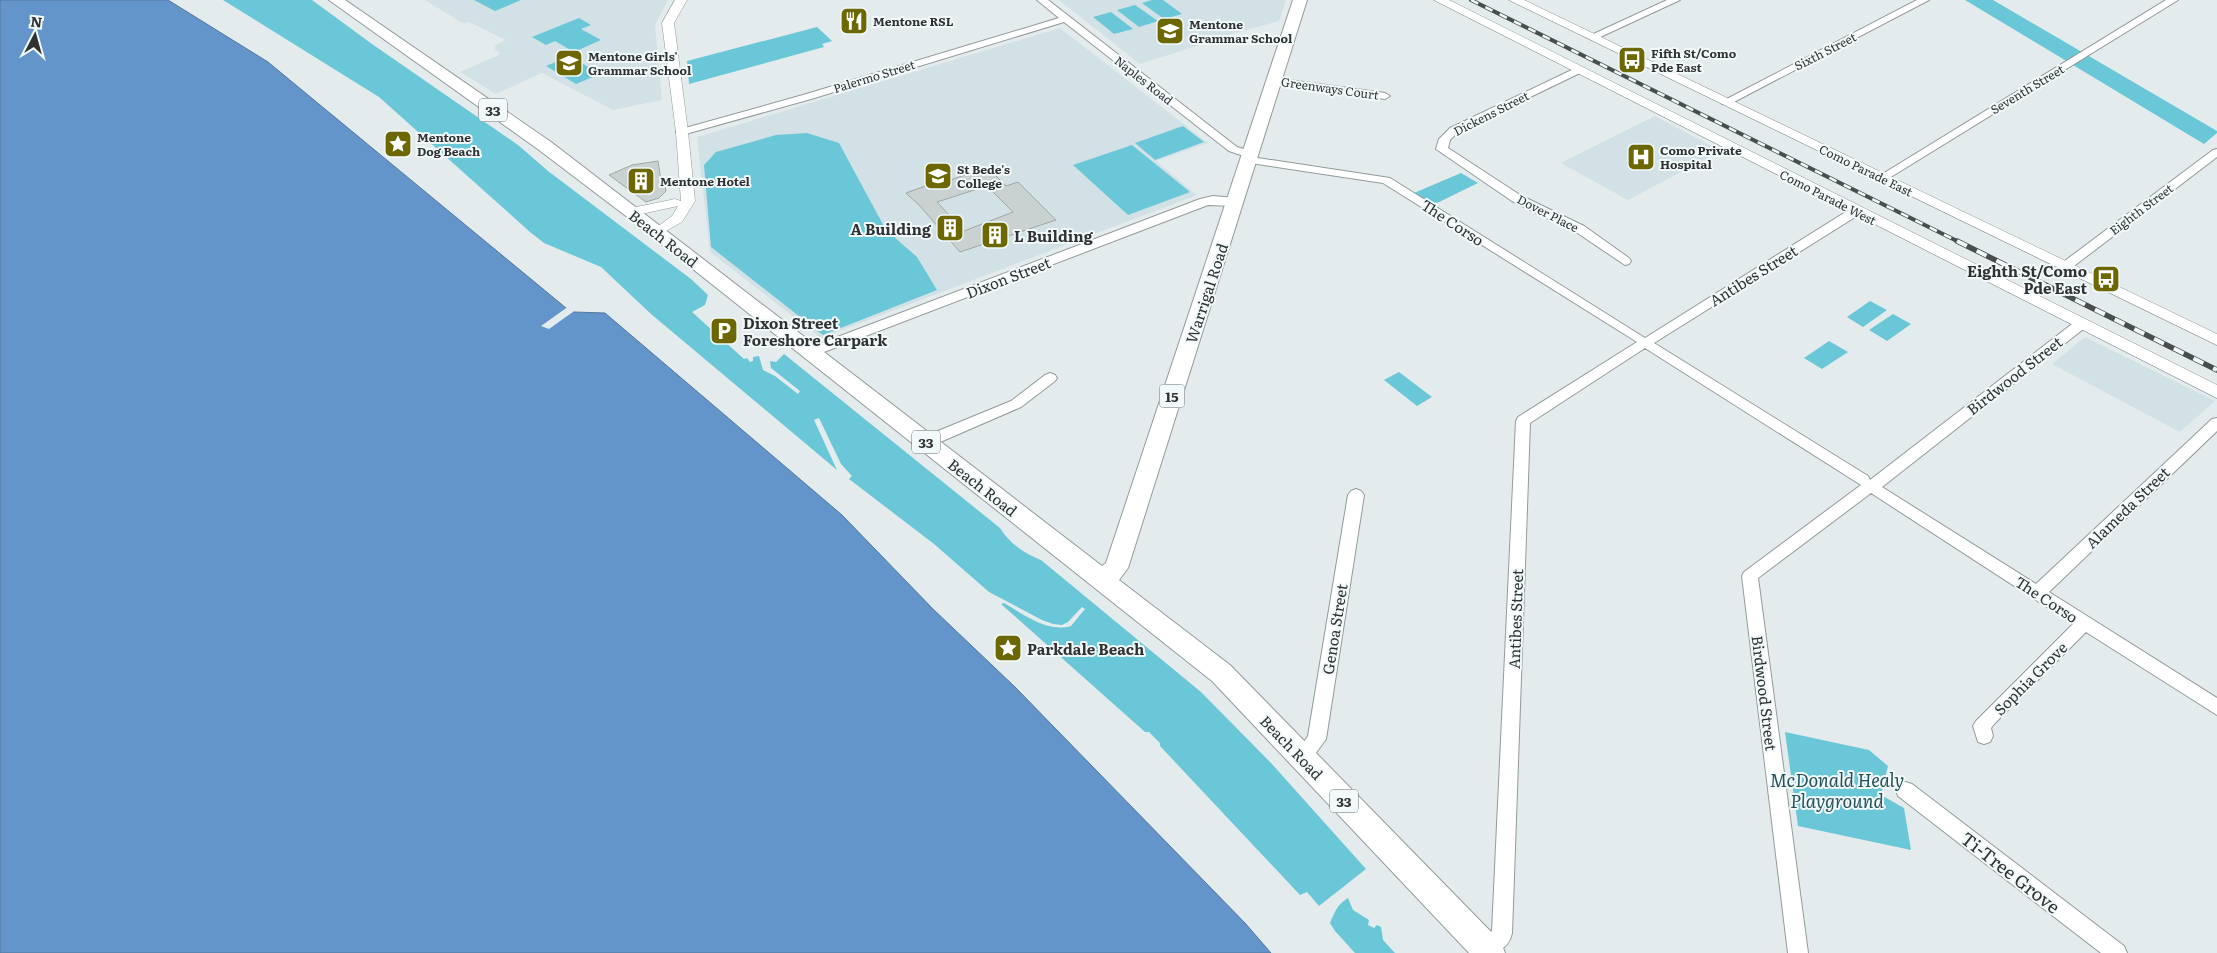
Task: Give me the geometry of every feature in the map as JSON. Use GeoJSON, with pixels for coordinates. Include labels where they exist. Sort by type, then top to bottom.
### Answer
{"type":"FeatureCollection","features":[{"type":"Feature","properties":{"kind":"main road","name":"Beach Road"},"geometry":{"type":"LineString","coordinates":[[336,0],[538,142],[632,212],[1221,673],[1487,951]]}},
{"type":"Feature","properties":{"kind":"main road","name":"Warrigal Road"},"geometry":{"type":"LineString","coordinates":[[1103,580],[1116,568],[1300,0]]}},
{"type":"Feature","properties":{"kind":"street"},"geometry":{"type":"LineString","coordinates":[[680,199],[682,132],[668,22],[681,0]]}},
{"type":"Feature","properties":{"kind":"street","name":"Naples Road"},"geometry":{"type":"LineString","coordinates":[[1042,0],[1232,149],[1250,157]]}},
{"type":"Feature","properties":{"kind":"street","name":"Como Parade West"},"geometry":{"type":"LineString","coordinates":[[1440,0],[2217,392]]}},
{"type":"Feature","properties":{"kind":"street","name":"Como Parade East"},"geometry":{"type":"LineString","coordinates":[[1515,0],[2217,340]]}},
{"type":"Feature","properties":{"kind":"street"},"geometry":{"type":"LineString","coordinates":[[1592,38],[1675,0]]}},
{"type":"Feature","properties":{"kind":"street","name":"Sixth Street"},"geometry":{"type":"LineString","coordinates":[[1726,102],[1924,0]]}},
{"type":"Feature","properties":{"kind":"street","name":"Seventh Street"},"geometry":{"type":"LineString","coordinates":[[1882,178],[2173,0]]}},
{"type":"Feature","properties":{"kind":"street","name":"Palermo Street"},"geometry":{"type":"LineString","coordinates":[[682,132],[807,97],[1065,18]]}},
{"type":"Feature","properties":{"kind":"street","name":"Dickens Street"},"geometry":{"type":"LineString","coordinates":[[1469,168],[1442,149],[1445,138],[1454,130],[1578,70]]}},
{"type":"Feature","properties":{"kind":"street","name":"Greenways Court"},"geometry":{"type":"LineString","coordinates":[[1274,81],[1385,96]]}},
{"type":"Feature","properties":{"kind":"street","name":"Eighth Street"},"geometry":{"type":"LineString","coordinates":[[2066,266],[2217,152]]}},
{"type":"Feature","properties":{"kind":"street","name":"The Corso"},"geometry":{"type":"LineString","coordinates":[[1250,157],[1386,180],[2217,707]]}},
{"type":"Feature","properties":{"kind":"street","name":"Dover Place"},"geometry":{"type":"LineString","coordinates":[[1469,168],[1516,198],[1580,229],[1625,261]]}},
{"type":"Feature","properties":{"kind":"street"},"geometry":{"type":"LineString","coordinates":[[632,212],[680,199],[688,201],[680,216],[652,228]]}},
{"type":"Feature","properties":{"kind":"street","name":"Dixon Street"},"geometry":{"type":"LineString","coordinates":[[811,352],[1204,202],[1216,200],[1235,202]]}},
{"type":"Feature","properties":{"kind":"street","name":"Antibes Street"},"geometry":{"type":"LineString","coordinates":[[1487,951],[1502,933],[1523,421],[1856,211]]}},
{"type":"Feature","properties":{"kind":"street","name":"Birdwood Street"},"geometry":{"type":"LineString","coordinates":[[1798,953],[1750,576],[1871,486],[2081,324]]}},
{"type":"Feature","properties":{"kind":"street"},"geometry":{"type":"LineString","coordinates":[[926,442],[1016,404],[1050,378]]}},
{"type":"Feature","properties":{"kind":"street","name":"Alameda Street"},"geometry":{"type":"LineString","coordinates":[[2038,592],[2217,423]]}},
{"type":"Feature","properties":{"kind":"street","name":"Genoa Street"},"geometry":{"type":"LineString","coordinates":[[1302,758],[1317,739],[1356,495]]}},
{"type":"Feature","properties":{"kind":"street","name":"Sophia Grove"},"geometry":{"type":"LineString","coordinates":[[1984,736],[1982,726],[1989,718],[2085,623]]}},
{"type":"Feature","properties":{"kind":"street","name":"Ti-Tree Grove"},"geometry":{"type":"LineString","coordinates":[[1906,790],[2117,953]]}},
{"type":"Feature","properties":{"kind":"shaded area"},"geometry":{"type":"Polygon","coordinates":[[[0,0],[168,0],[268,62],[566,308],[574,312],[605,313],[842,515],[933,609],[1015,687],[1245,923],[1271,953],[0,953],[0,0]]]}},
{"type":"Feature","properties":{"kind":"shaded area","name":"Mentone Girls' Grammar School"},"geometry":{"type":"Polygon","coordinates":[[[425,0],[668,0],[655,25],[662,100],[613,110],[542,73],[496,94],[460,72],[499,55],[499,52],[495,50],[495,46],[505,40],[469,22],[462,23],[425,0]]]}},
{"type":"Feature","properties":{"kind":"shaded area","name":"Mentone Grammar School"},"geometry":{"type":"Polygon","coordinates":[[[1059,0],[1286,0],[1279,21],[1205,41],[1206,43],[1140,64],[1059,0]]]}},
{"type":"Feature","properties":{"kind":"shaded area","name":"St Bede's College"},"geometry":{"type":"Polygon","coordinates":[[[1060,28],[1208,143],[1156,161],[1197,195],[821,338],[710,252],[697,137],[1060,28]]]}},
{"type":"Feature","properties":{"kind":"shaded area","name":"Como Private Hospital"},"geometry":{"type":"Polygon","coordinates":[[[1655,116],[1721,151],[1628,200],[1561,163],[1655,116]]]}},
{"type":"Feature","properties":{"kind":"shaded area"},"geometry":{"type":"Polygon","coordinates":[[[2085,337],[2215,401],[2180,432],[2052,364],[2085,337]]]}},
{"type":"Feature","properties":{"kind":"green space"},"geometry":{"type":"Polygon","coordinates":[[[223,0],[312,0],[518,145],[548,171],[691,279],[708,295],[705,305],[692,312],[744,359],[747,358],[750,362],[753,361],[753,357],[759,356],[763,370],[775,376],[798,394],[800,391],[771,368],[770,361],[776,362],[784,354],[1000,528],[1018,547],[1029,555],[1041,560],[1201,692],[1271,763],[1366,869],[1319,906],[1307,892],[1300,895],[1149,732],[1145,732],[1001,604],[1004,603],[1027,617],[1053,627],[1071,626],[1085,609],[1082,607],[1068,622],[1062,625],[1053,624],[989,592],[934,544],[849,479],[852,476],[841,464],[819,418],[814,420],[837,470],[651,314],[601,267],[544,243],[530,232],[379,97],[223,0]]]}},
{"type":"Feature","properties":{"kind":"green space"},"geometry":{"type":"Polygon","coordinates":[[[474,0],[521,0],[495,11],[474,0]]]}},
{"type":"Feature","properties":{"kind":"green space"},"geometry":{"type":"Polygon","coordinates":[[[1152,0],[1163,0],[1182,14],[1164,19],[1142,3],[1152,0]]]}},
{"type":"Feature","properties":{"kind":"green space"},"geometry":{"type":"Polygon","coordinates":[[[1965,0],[1993,0],[2217,131],[2217,133],[2204,144],[1965,0]]]}},
{"type":"Feature","properties":{"kind":"green space"},"geometry":{"type":"Polygon","coordinates":[[[1135,5],[1158,21],[1139,27],[1117,10],[1135,5]]]}},
{"type":"Feature","properties":{"kind":"green space"},"geometry":{"type":"Polygon","coordinates":[[[1111,12],[1133,29],[1114,34],[1093,17],[1111,12]]]}},
{"type":"Feature","properties":{"kind":"green space"},"geometry":{"type":"Polygon","coordinates":[[[579,18],[591,25],[581,29],[601,40],[574,52],[555,41],[546,45],[532,37],[579,18]]]}},
{"type":"Feature","properties":{"kind":"green space"},"geometry":{"type":"Polygon","coordinates":[[[817,27],[832,41],[822,44],[824,47],[689,84],[687,61],[817,27]]]}},
{"type":"Feature","properties":{"kind":"green space"},"geometry":{"type":"Polygon","coordinates":[[[570,56],[600,74],[576,84],[546,66],[570,56]]]}},
{"type":"Feature","properties":{"kind":"green space"},"geometry":{"type":"Polygon","coordinates":[[[1183,126],[1204,142],[1155,160],[1135,143],[1183,126]]]}},
{"type":"Feature","properties":{"kind":"green space"},"geometry":{"type":"Polygon","coordinates":[[[807,133],[839,143],[886,230],[917,257],[937,290],[823,335],[711,247],[704,165],[716,152],[776,135],[807,133]]]}},
{"type":"Feature","properties":{"kind":"green space"},"geometry":{"type":"Polygon","coordinates":[[[1132,145],[1190,192],[1128,215],[1073,165],[1132,145]]]}},
{"type":"Feature","properties":{"kind":"green space"},"geometry":{"type":"Polygon","coordinates":[[[1461,173],[1478,183],[1433,205],[1414,193],[1461,173]]]}},
{"type":"Feature","properties":{"kind":"green space"},"geometry":{"type":"Polygon","coordinates":[[[1870,301],[1887,310],[1863,327],[1847,317],[1870,301]]]}},
{"type":"Feature","properties":{"kind":"green space"},"geometry":{"type":"Polygon","coordinates":[[[1893,314],[1911,324],[1887,341],[1869,330],[1893,314]]]}},
{"type":"Feature","properties":{"kind":"green space"},"geometry":{"type":"Polygon","coordinates":[[[1829,341],[1848,352],[1822,369],[1804,358],[1829,341]]]}},
{"type":"Feature","properties":{"kind":"green space"},"geometry":{"type":"Polygon","coordinates":[[[1399,372],[1432,397],[1417,406],[1384,380],[1399,372]]]}},
{"type":"Feature","properties":{"kind":"green space","name":"McDonald Healy Playground"},"geometry":{"type":"Polygon","coordinates":[[[1785,732],[1869,750],[1888,766],[1881,795],[1904,808],[1911,850],[1798,826],[1785,732]]]}},
{"type":"Feature","properties":{"kind":"green space"},"geometry":{"type":"Polygon","coordinates":[[[1348,898],[1353,910],[1369,920],[1368,925],[1374,928],[1377,925],[1381,927],[1383,940],[1395,953],[1355,953],[1335,931],[1330,923],[1341,903],[1348,898]]]}},
{"type":"Feature","properties":{"kind":"pier"},"geometry":{"type":"Polygon","coordinates":[[[569,306],[577,309],[549,329],[541,326],[569,306]]]}},
{"type":"Feature","properties":{"kind":"building","name":"Mentone Hotel"},"geometry":{"type":"Polygon","coordinates":[[[658,161],[661,181],[664,181],[666,191],[659,198],[646,202],[609,175],[632,165],[658,161]]]}},
{"type":"Feature","properties":{"kind":"building"},"geometry":{"type":"Polygon","coordinates":[[[987,167],[1006,186],[1018,182],[1056,220],[960,252],[920,206],[906,193],[928,185],[931,187],[987,167]],[[987,186],[937,202],[964,231],[1013,212],[987,186]]]}},
{"type":"Feature","properties":{"kind":"railway"},"geometry":{"type":"LineString","coordinates":[[1471,0],[1959,242]]}},
{"type":"Feature","properties":{"kind":"railway"},"geometry":{"type":"LineString","coordinates":[[1957,241],[2217,370]]}},
{"type":"Feature","properties":{"kind":"place","name":"Mentone RSL"},"geometry":{"type":"Point","coordinates":[854,21]}},
{"type":"Feature","properties":{"kind":"place","name":"Mentone Grammar School"},"geometry":{"type":"Point","coordinates":[1170,31]}},
{"type":"Feature","properties":{"kind":"place","name":"Fifth St/Como Pde East"},"geometry":{"type":"Point","coordinates":[1632,60]}},
{"type":"Feature","properties":{"kind":"place","name":"Mentone Girls' Grammar School"},"geometry":{"type":"Point","coordinates":[569,63]}},
{"type":"Feature","properties":{"kind":"place","name":"Mentone Dog Beach"},"geometry":{"type":"Point","coordinates":[398,144]}},
{"type":"Feature","properties":{"kind":"place","name":"Como Private Hospital"},"geometry":{"type":"Point","coordinates":[1641,157]}},
{"type":"Feature","properties":{"kind":"place","name":"St Bede's College"},"geometry":{"type":"Point","coordinates":[938,176]}},
{"type":"Feature","properties":{"kind":"place","name":"Mentone Hotel"},"geometry":{"type":"Point","coordinates":[641,181]}},
{"type":"Feature","properties":{"kind":"place","name":"A Building"},"geometry":{"type":"Point","coordinates":[950,228]}},
{"type":"Feature","properties":{"kind":"place","name":"L Building"},"geometry":{"type":"Point","coordinates":[995,235]}},
{"type":"Feature","properties":{"kind":"place","name":"Eighth St/Como Pde East"},"geometry":{"type":"Point","coordinates":[2106,279]}},
{"type":"Feature","properties":{"kind":"place","name":"Dixon Street Foreshore Carpark"},"geometry":{"type":"Point","coordinates":[724,331]}},
{"type":"Feature","properties":{"kind":"place","name":"Parkdale Beach"},"geometry":{"type":"Point","coordinates":[1008,648]}}]}
